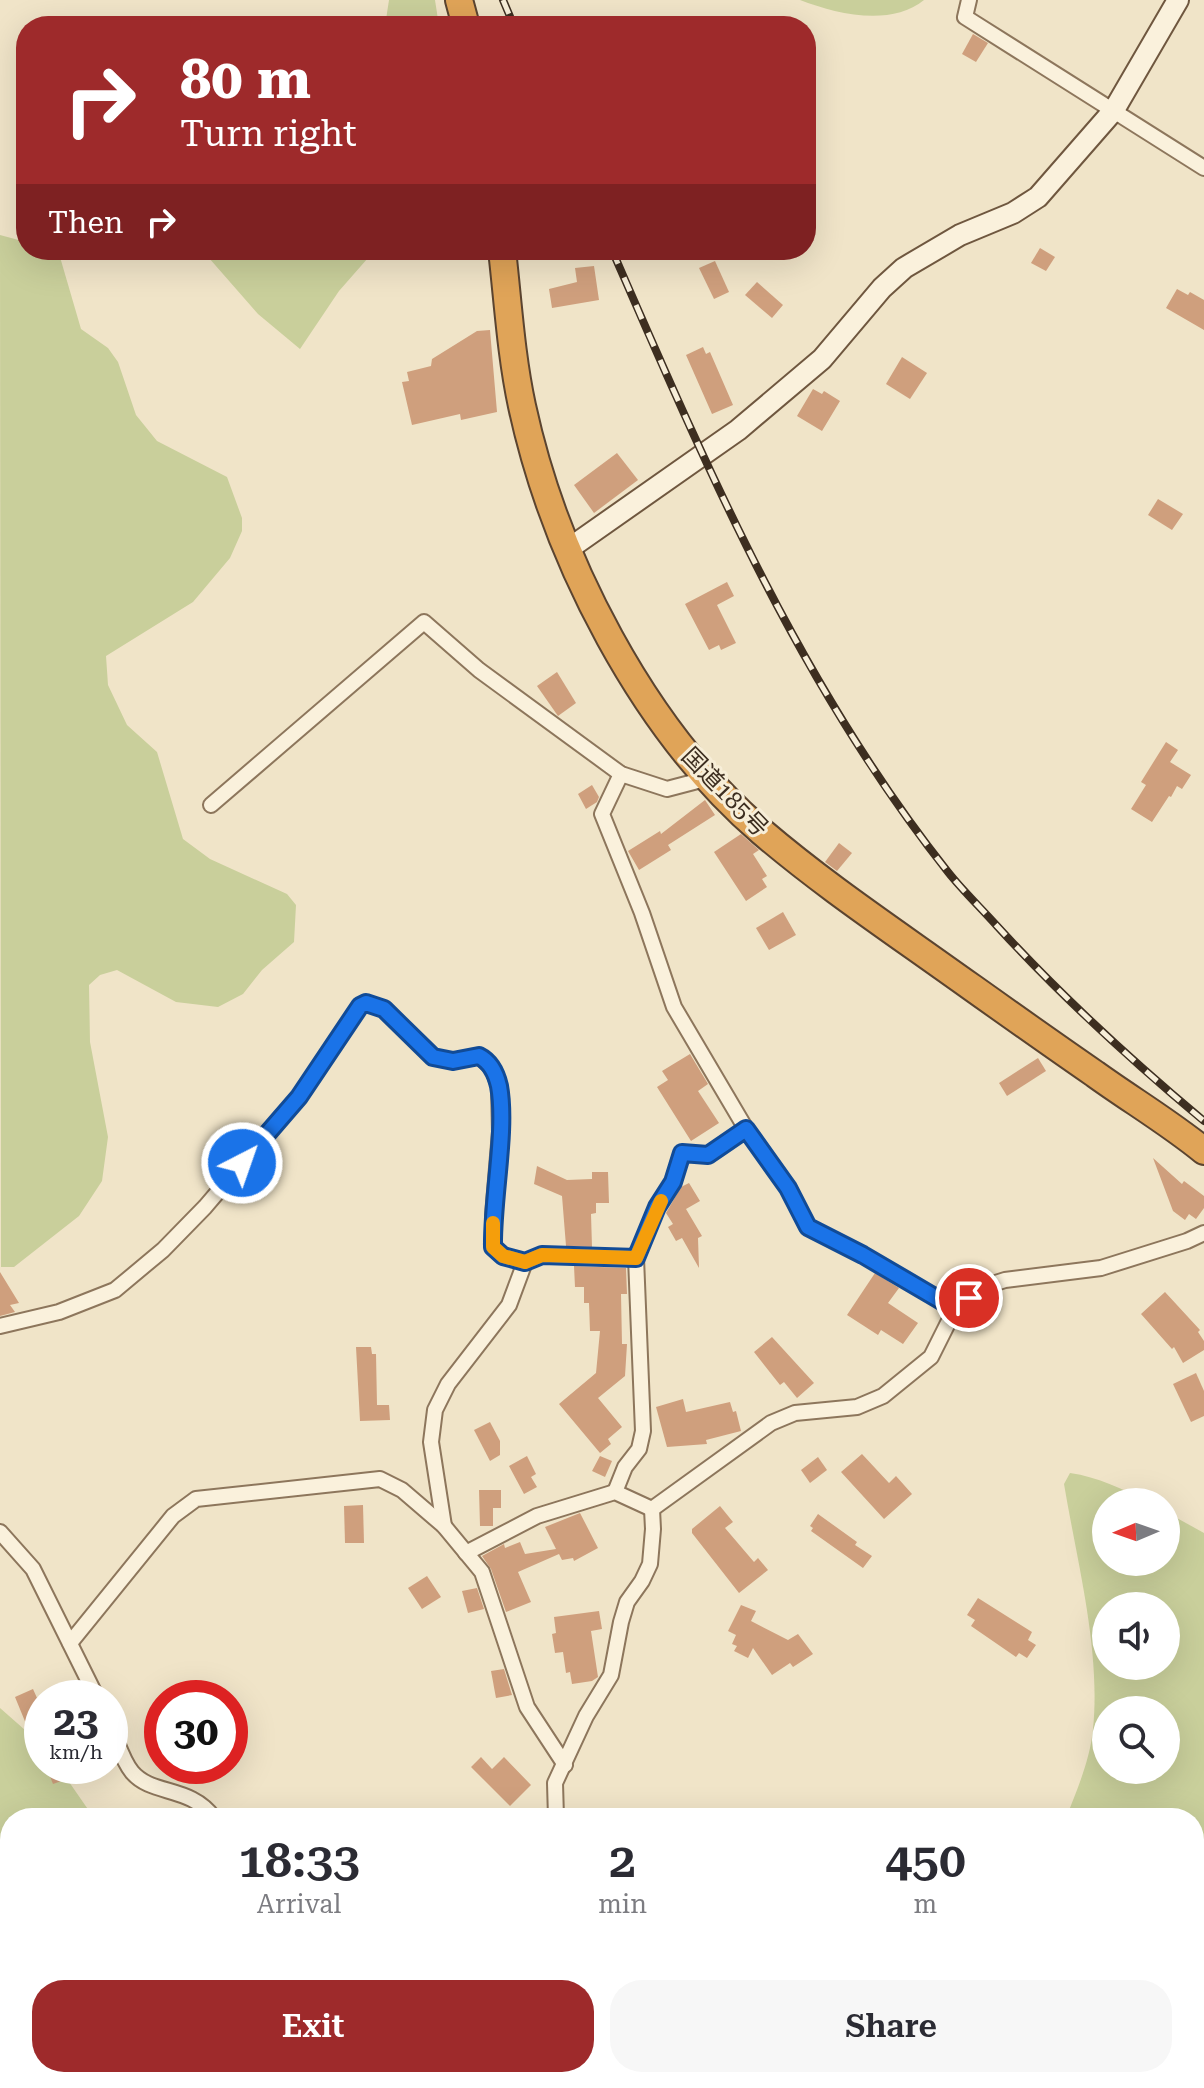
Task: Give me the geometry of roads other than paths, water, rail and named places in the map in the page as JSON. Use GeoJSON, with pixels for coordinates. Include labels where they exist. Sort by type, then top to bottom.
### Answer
{"type":"FeatureCollection","features":[{"type":"Feature","properties":{"kind":"highway","name":"国道185号"},"geometry":{"type":"LineString","coordinates":[[503,260],[521,405],[536,464],[567,550],[606,629],[678,744],[759,830],[836,891],[1204,1151]]}},
{"type":"Feature","properties":{"kind":"street"},"geometry":{"type":"LineString","coordinates":[[969,0],[965,17],[1204,168]]}},
{"type":"Feature","properties":{"kind":"street"},"geometry":{"type":"LineString","coordinates":[[567,550],[738,430],[822,359],[882,288],[904,268],[971,230],[1013,213],[1038,197],[1114,110],[1178,0]]}},
{"type":"Feature","properties":{"kind":"street"},"geometry":{"type":"LineString","coordinates":[[211,805],[424,622],[479,670],[621,774],[667,789],[709,778]]}},
{"type":"Feature","properties":{"kind":"street"},"geometry":{"type":"LineString","coordinates":[[621,774],[602,814],[642,913],[674,1007],[746,1129],[788,1188],[808,1227],[955,1309]]}},
{"type":"Feature","properties":{"kind":"street"},"geometry":{"type":"LineString","coordinates":[[0,1326],[59,1312],[115,1290],[163,1250],[205,1207],[299,1097],[360,1006],[366,1003],[384,1009],[433,1057],[453,1061],[479,1056],[493,1069],[499,1087],[500,1132],[493,1247],[503,1256],[525,1262],[542,1255],[636,1258]]}},
{"type":"Feature","properties":{"kind":"street"},"geometry":{"type":"LineString","coordinates":[[615,1492],[625,1467],[639,1449],[643,1431],[636,1258],[657,1207],[673,1182],[682,1153],[708,1155],[746,1129]]}},
{"type":"Feature","properties":{"kind":"street"},"geometry":{"type":"LineString","coordinates":[[652,1509],[771,1423],[795,1413],[857,1407],[883,1396],[931,1357],[955,1309],[983,1287],[1005,1280],[1101,1268],[1204,1233]]}},
{"type":"Feature","properties":{"kind":"street"},"geometry":{"type":"LineString","coordinates":[[444,1526],[431,1442],[435,1410],[448,1384],[509,1305],[525,1262]]}},
{"type":"Feature","properties":{"kind":"street"},"geometry":{"type":"LineString","coordinates":[[70,1643],[173,1516],[196,1499],[380,1479],[402,1490],[444,1526],[482,1572],[527,1707],[565,1765]]}},
{"type":"Feature","properties":{"kind":"street"},"geometry":{"type":"LineString","coordinates":[[466,1553],[537,1516],[615,1492],[652,1509]]}},
{"type":"Feature","properties":{"kind":"street"},"geometry":{"type":"LineString","coordinates":[[556,1808],[555,1783],[586,1716],[611,1675],[627,1602],[650,1564],[652,1509]]}},
{"type":"Feature","properties":{"kind":"street"},"geometry":{"type":"LineString","coordinates":[[0,1532],[33,1569],[88,1680]]}},
{"type":"Feature","properties":{"kind":"street"},"geometry":{"type":"LineString","coordinates":[[128,1764],[132,1772],[148,1783],[189,1796],[207,1808]]}},
{"type":"Feature","properties":{"kind":"railway"},"geometry":{"type":"LineString","coordinates":[[503,0],[510,16]]}},
{"type":"Feature","properties":{"kind":"railway"},"geometry":{"type":"LineString","coordinates":[[616,260],[684,413],[760,572],[801,650],[895,800],[954,879],[1021,952],[1097,1027],[1204,1121]]}}]}
